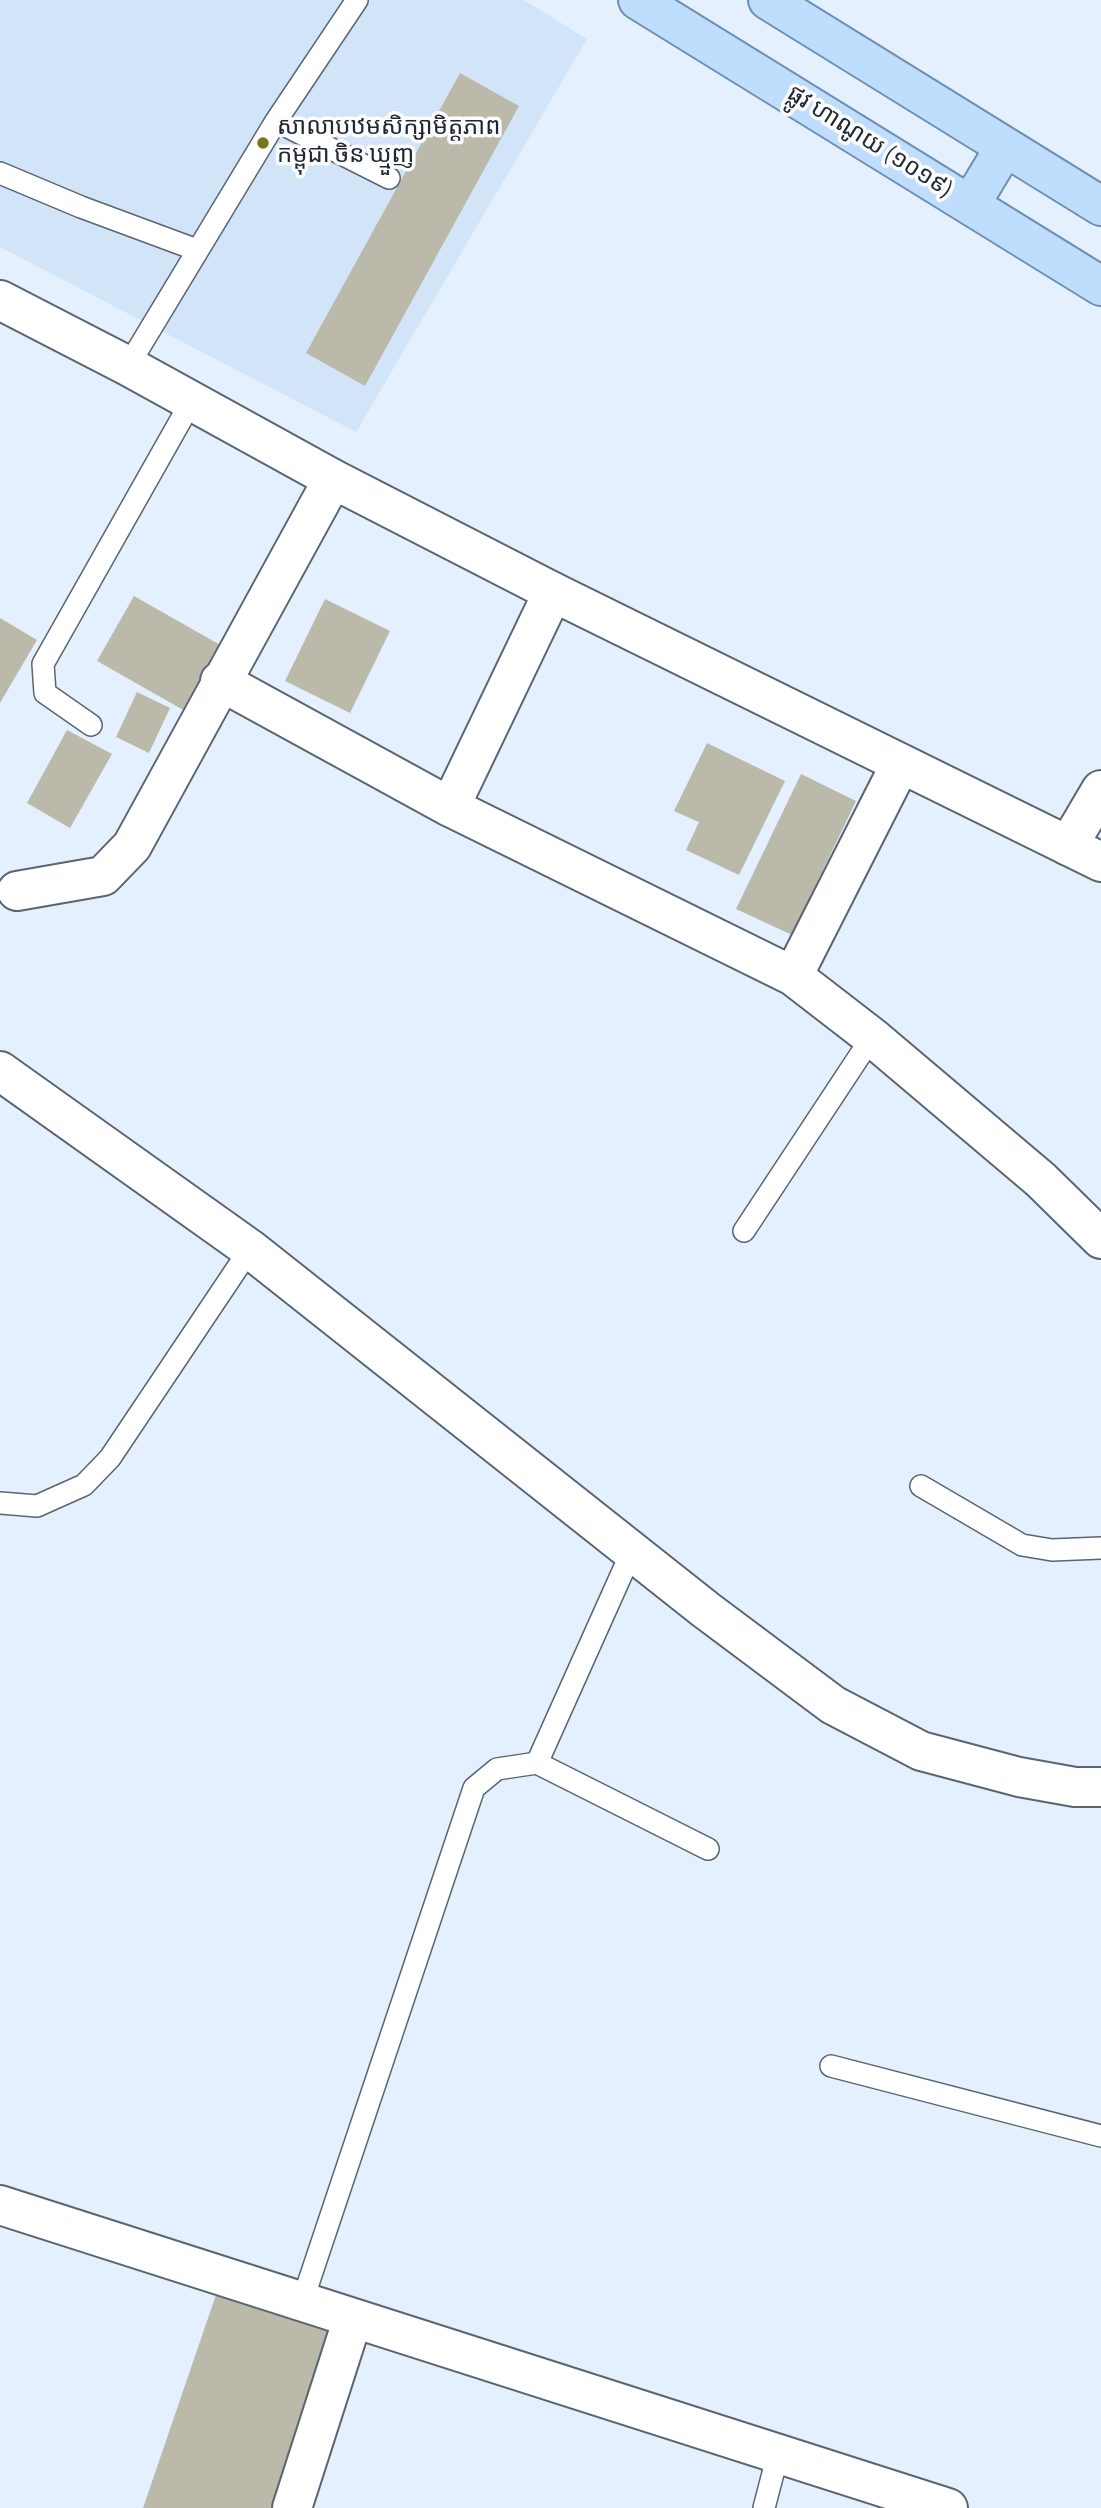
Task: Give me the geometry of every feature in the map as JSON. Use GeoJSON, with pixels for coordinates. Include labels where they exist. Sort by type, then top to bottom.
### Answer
{"type":"FeatureCollection","features":[{"type":"Feature","properties":{"kind":"main road","name":"ផ្លូវ ហាណូយ (១០១៩)"},"geometry":{"type":"LineString","coordinates":[[638,0],[1101,286]]}},
{"type":"Feature","properties":{"kind":"main road"},"geometry":{"type":"LineString","coordinates":[[768,0],[1101,206]]}},
{"type":"Feature","properties":{"kind":"main road"},"geometry":{"type":"LineString","coordinates":[[970,205],[1005,147]]}},
{"type":"Feature","properties":{"kind":"street"},"geometry":{"type":"LineString","coordinates":[[0,300],[128,366],[333,479],[553,592],[1084,854],[1101,790]]}},
{"type":"Feature","properties":{"kind":"street"},"geometry":{"type":"LineString","coordinates":[[17,891],[103,876],[132,846],[333,479]]}},
{"type":"Feature","properties":{"kind":"street"},"geometry":{"type":"LineString","coordinates":[[450,807],[553,592]]}},
{"type":"Feature","properties":{"kind":"street"},"geometry":{"type":"LineString","coordinates":[[220,681],[450,807],[793,976],[872,1037],[1041,1180],[1101,1239]]}},
{"type":"Feature","properties":{"kind":"street"},"geometry":{"type":"LineString","coordinates":[[793,976],[900,765]]}},
{"type":"Feature","properties":{"kind":"street"},"geometry":{"type":"LineString","coordinates":[[0,1070],[250,1249],[632,1551],[833,1704],[921,1751],[1018,1777],[1075,1787],[1101,1787]]}},
{"type":"Feature","properties":{"kind":"street"},"geometry":{"type":"LineString","coordinates":[[0,2205],[948,2508]]}},
{"type":"Feature","properties":{"kind":"street"},"geometry":{"type":"LineString","coordinates":[[292,2508],[353,2318]]}},
{"type":"Feature","properties":{"kind":"lane"},"geometry":{"type":"LineString","coordinates":[[128,366],[276,121],[357,0]]}},
{"type":"Feature","properties":{"kind":"lane"},"geometry":{"type":"LineString","coordinates":[[276,121],[389,178]]}},
{"type":"Feature","properties":{"kind":"lane"},"geometry":{"type":"LineString","coordinates":[[0,173],[81,207],[197,250]]}},
{"type":"Feature","properties":{"kind":"lane"},"geometry":{"type":"LineString","coordinates":[[91,725],[45,693],[43,664],[191,402]]}},
{"type":"Feature","properties":{"kind":"lane"},"geometry":{"type":"LineString","coordinates":[[744,1231],[872,1037]]}},
{"type":"Feature","properties":{"kind":"lane"},"geometry":{"type":"LineString","coordinates":[[0,1503],[37,1506],[84,1485],[110,1458],[250,1249]]}},
{"type":"Feature","properties":{"kind":"lane"},"geometry":{"type":"LineString","coordinates":[[921,1486],[1023,1545],[1052,1550],[1101,1548]]}},
{"type":"Feature","properties":{"kind":"lane"},"geometry":{"type":"LineString","coordinates":[[537,1763],[632,1551]]}},
{"type":"Feature","properties":{"kind":"lane"},"geometry":{"type":"LineString","coordinates":[[302,2302],[474,1788],[496,1769],[537,1763],[708,1849]]}},
{"type":"Feature","properties":{"kind":"lane"},"geometry":{"type":"LineString","coordinates":[[831,2066],[1101,2136]]}},
{"type":"Feature","properties":{"kind":"lane"},"geometry":{"type":"LineString","coordinates":[[764,2508],[778,2454]]}},
{"type":"Feature","properties":{"kind":"shaded area","name":"សាលាបឋមសិក្សាមិត្តភាព កម្ពុជា ចិន ឃ្មួញ"},"geometry":{"type":"Polygon","coordinates":[[[0,0],[524,0],[587,39],[356,432],[0,247],[0,0]]]}},
{"type":"Feature","properties":{"kind":"building"},"geometry":{"type":"Polygon","coordinates":[[[460,73],[519,106],[365,386],[306,353],[460,73]]]}},
{"type":"Feature","properties":{"kind":"building"},"geometry":{"type":"Polygon","coordinates":[[[134,596],[222,646],[185,711],[97,661],[134,596]]]}},
{"type":"Feature","properties":{"kind":"building"},"geometry":{"type":"Polygon","coordinates":[[[325,599],[390,631],[350,713],[285,681],[325,599]]]}},
{"type":"Feature","properties":{"kind":"building"},"geometry":{"type":"Polygon","coordinates":[[[0,618],[37,640],[0,703],[0,618]]]}},
{"type":"Feature","properties":{"kind":"building"},"geometry":{"type":"Polygon","coordinates":[[[137,692],[170,708],[149,753],[116,737],[137,692]]]}},
{"type":"Feature","properties":{"kind":"building"},"geometry":{"type":"Polygon","coordinates":[[[67,730],[112,754],[70,828],[27,803],[67,730]]]}},
{"type":"Feature","properties":{"kind":"building"},"geometry":{"type":"Polygon","coordinates":[[[707,743],[785,781],[739,875],[686,850],[699,822],[674,811],[707,743]]]}},
{"type":"Feature","properties":{"kind":"building"},"geometry":{"type":"Polygon","coordinates":[[[801,774],[856,801],[792,935],[736,909],[801,774]]]}},
{"type":"Feature","properties":{"kind":"building"},"geometry":{"type":"Polygon","coordinates":[[[219,2286],[334,2325],[271,2508],[143,2508],[219,2286]]]}},
{"type":"Feature","properties":{"kind":"place","name":"សាលាបឋមសិក្សាមិត្តភាព កម្ពុជា ចិន ឃ្មួញ"},"geometry":{"type":"Point","coordinates":[263,143]}}]}
